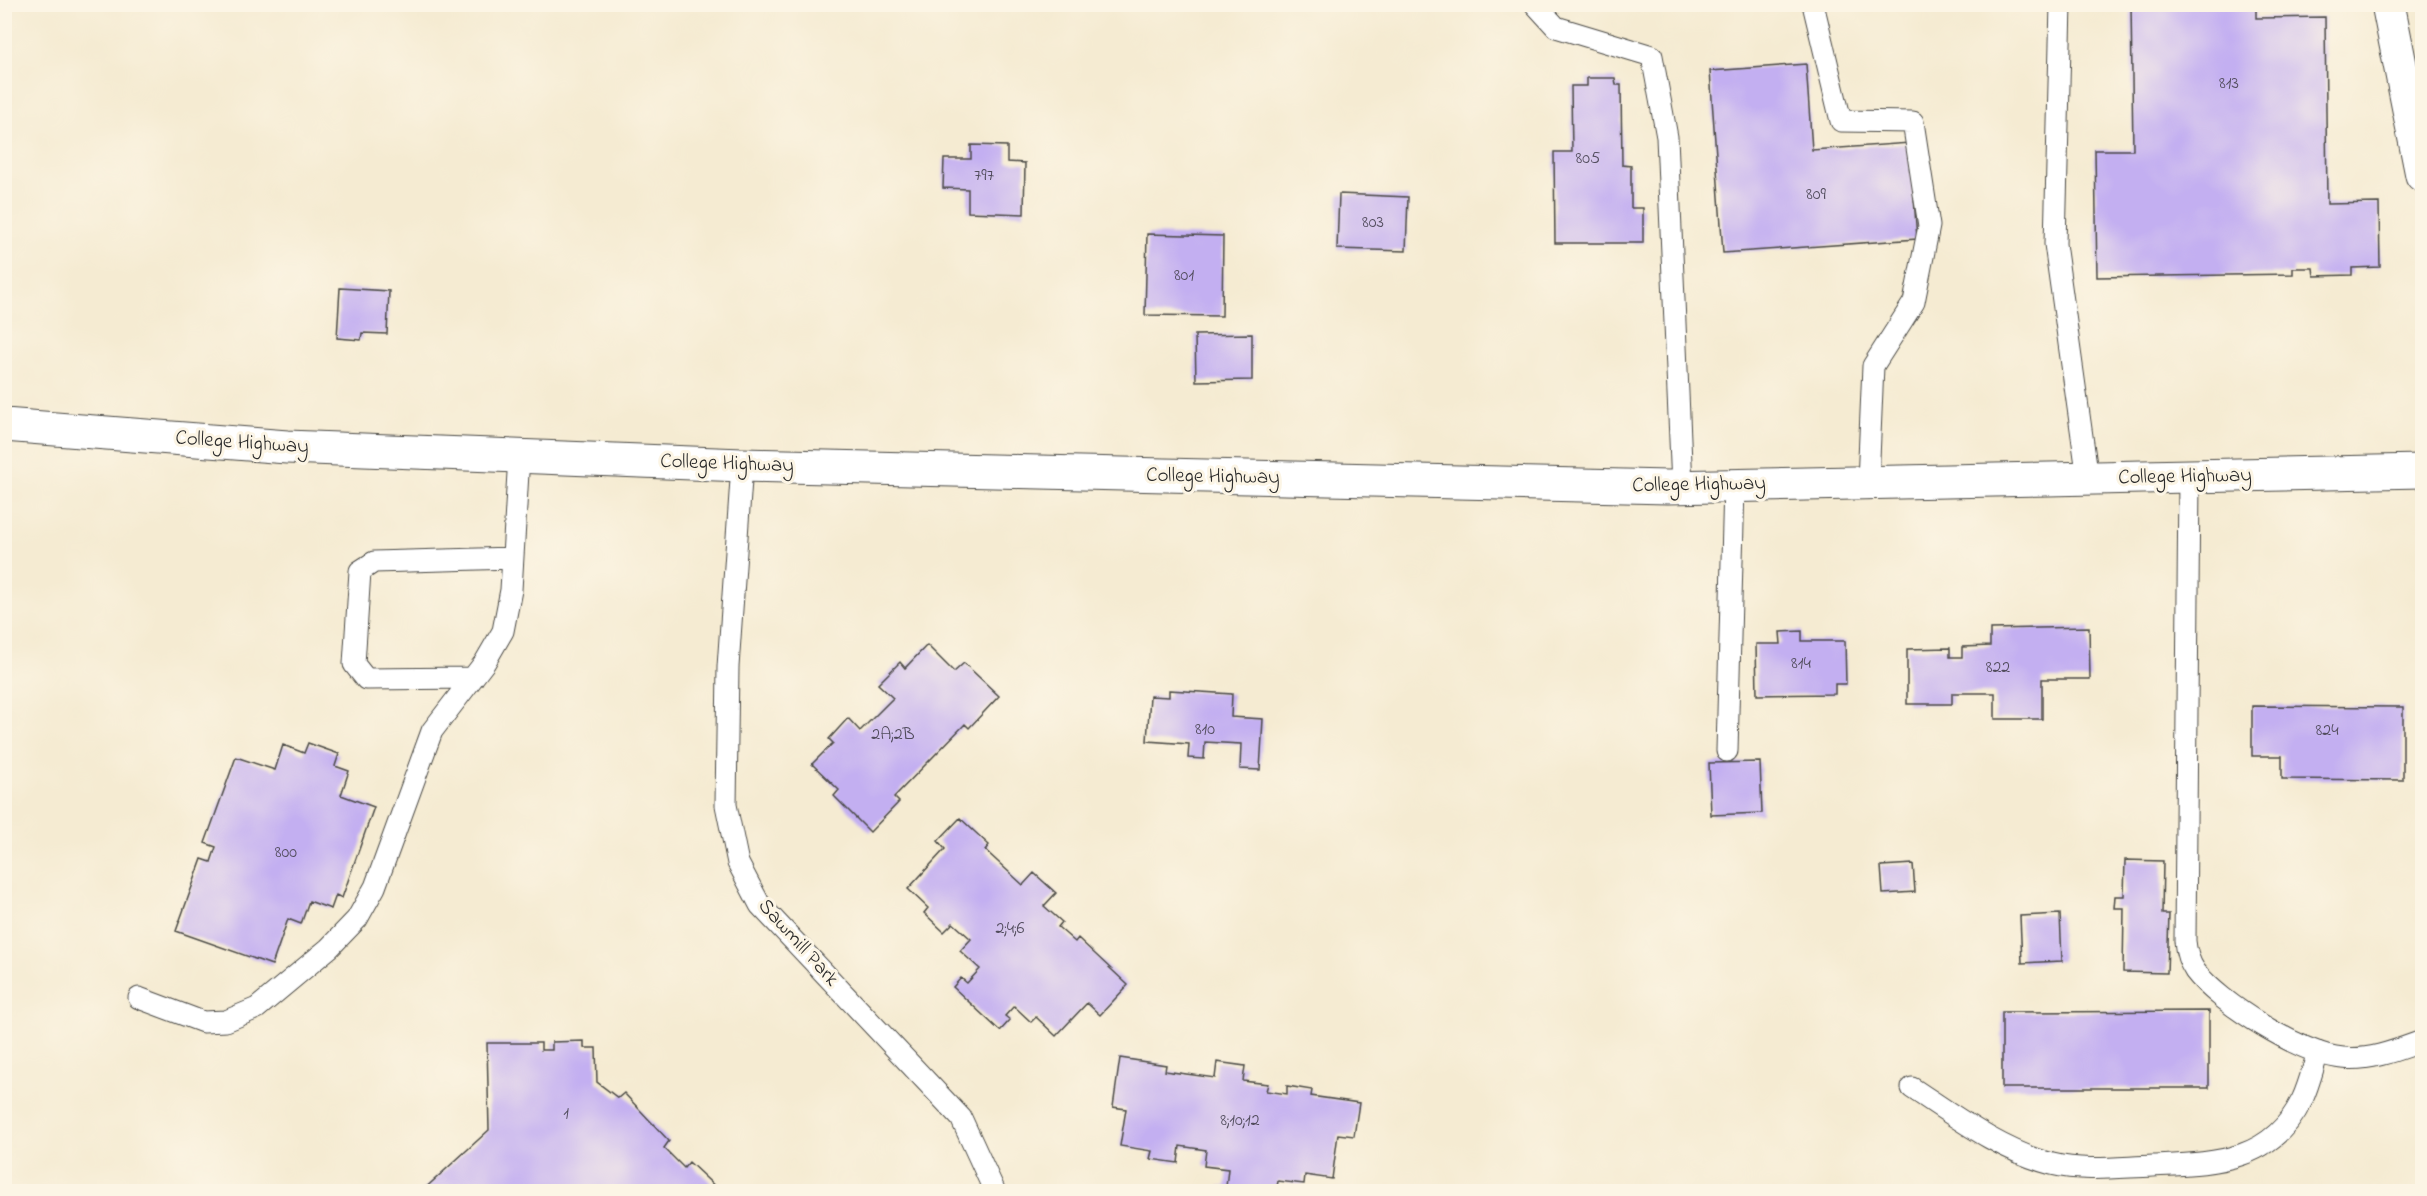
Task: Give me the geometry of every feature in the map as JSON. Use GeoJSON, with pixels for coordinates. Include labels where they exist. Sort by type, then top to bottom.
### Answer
{"type":"FeatureCollection","features":[{"type":"Feature","properties":{"kind":"main road"},"geometry":{"type":"LineString","coordinates":[[2388,4],[2416,104],[2422,175]]}},
{"type":"Feature","properties":{"kind":"main road","name":"College Highway"},"geometry":{"type":"LineString","coordinates":[[4,425],[287,447],[742,465],[1682,486],[2422,471]]}},
{"type":"Feature","properties":{"kind":"lane"},"geometry":{"type":"LineString","coordinates":[[1535,4],[1556,27],[1652,56],[1667,137],[1682,486]]}},
{"type":"Feature","properties":{"kind":"lane"},"geometry":{"type":"LineString","coordinates":[[1813,4],[1841,121],[1913,122],[1929,226],[1914,302],[1873,366],[1868,482]]}},
{"type":"Feature","properties":{"kind":"lane"},"geometry":{"type":"LineString","coordinates":[[2061,4],[2055,244],[2088,479]]}},
{"type":"Feature","properties":{"kind":"lane"},"geometry":{"type":"LineString","coordinates":[[139,998],[203,1022],[226,1021],[256,1008],[328,948],[357,919],[375,887],[432,731],[473,678],[503,631],[511,590],[519,456]]}},
{"type":"Feature","properties":{"kind":"lane","name":"Sawmill Park"},"geometry":{"type":"LineString","coordinates":[[742,465],[728,667],[726,805],[738,863],[759,905],[961,1118],[995,1191]]}},
{"type":"Feature","properties":{"kind":"lane"},"geometry":{"type":"LineString","coordinates":[[2189,477],[2185,950],[2196,973],[2247,1017],[2318,1052],[2342,1059],[2368,1057],[2422,1041]]}},
{"type":"Feature","properties":{"kind":"lane"},"geometry":{"type":"LineString","coordinates":[[1727,752],[1734,485]]}},
{"type":"Feature","properties":{"kind":"lane"},"geometry":{"type":"LineString","coordinates":[[473,678],[366,679],[354,664],[360,572],[374,562],[513,558]]}},
{"type":"Feature","properties":{"kind":"lane"},"geometry":{"type":"LineString","coordinates":[[1912,1088],[1992,1140],[2052,1164],[2096,1168],[2211,1163],[2243,1155],[2264,1145],[2279,1133],[2303,1098],[2318,1052]]}},
{"type":"Feature","properties":{"kind":"building"},"geometry":{"type":"Polygon","coordinates":[[[2131,4],[2256,4],[2256,18],[2325,17],[2327,204],[2379,203],[2380,267],[2352,268],[2352,275],[2314,276],[2313,268],[2293,268],[2293,274],[2097,277],[2095,150],[2133,150],[2131,4]]]}},
{"type":"Feature","properties":{"kind":"building"},"geometry":{"type":"Polygon","coordinates":[[[1806,64],[1812,150],[1910,143],[1917,239],[1723,253],[1710,71],[1806,64]]]}},
{"type":"Feature","properties":{"kind":"building"},"geometry":{"type":"Polygon","coordinates":[[[1587,78],[1615,78],[1616,85],[1621,85],[1622,165],[1631,166],[1631,208],[1643,208],[1643,243],[1555,243],[1554,152],[1572,152],[1571,86],[1587,86],[1587,78]]]}},
{"type":"Feature","properties":{"kind":"building"},"geometry":{"type":"Polygon","coordinates":[[[971,145],[1007,146],[1007,162],[1025,163],[1024,214],[968,212],[968,189],[943,188],[944,159],[971,159],[971,145]]]}},
{"type":"Feature","properties":{"kind":"building"},"geometry":{"type":"Polygon","coordinates":[[[1339,194],[1408,197],[1406,251],[1337,249],[1339,194]]]}},
{"type":"Feature","properties":{"kind":"building"},"geometry":{"type":"Polygon","coordinates":[[[1147,234],[1223,236],[1222,316],[1145,315],[1147,234]]]}},
{"type":"Feature","properties":{"kind":"building"},"geometry":{"type":"Polygon","coordinates":[[[340,288],[389,291],[387,334],[362,333],[361,340],[337,338],[340,288]]]}},
{"type":"Feature","properties":{"kind":"building"},"geometry":{"type":"Polygon","coordinates":[[[1252,334],[1252,380],[1196,381],[1195,335],[1252,334]]]}},
{"type":"Feature","properties":{"kind":"building"},"geometry":{"type":"Polygon","coordinates":[[[2089,627],[2090,679],[2042,679],[2042,719],[1995,719],[1995,693],[1952,693],[1952,704],[1907,704],[1907,649],[1950,648],[1950,657],[1962,657],[1962,647],[1990,646],[1990,629],[2089,627]]]}},
{"type":"Feature","properties":{"kind":"building"},"geometry":{"type":"Polygon","coordinates":[[[1802,631],[1802,641],[1845,641],[1846,684],[1835,684],[1835,694],[1757,695],[1756,644],[1781,644],[1780,632],[1802,631]]]}},
{"type":"Feature","properties":{"kind":"building"},"geometry":{"type":"Polygon","coordinates":[[[927,645],[954,672],[964,663],[999,696],[969,728],[965,724],[894,797],[899,802],[870,832],[834,796],[839,790],[812,764],[833,743],[829,739],[848,718],[860,731],[893,698],[878,684],[900,662],[905,668],[927,645]]]}},
{"type":"Feature","properties":{"kind":"building"},"geometry":{"type":"Polygon","coordinates":[[[1169,690],[1232,694],[1231,717],[1263,719],[1260,770],[1240,769],[1241,744],[1205,742],[1204,759],[1188,758],[1189,744],[1147,741],[1150,696],[1169,697],[1169,690]]]}},
{"type":"Feature","properties":{"kind":"building"},"geometry":{"type":"Polygon","coordinates":[[[2252,706],[2403,707],[2403,780],[2282,779],[2282,756],[2252,756],[2252,706]]]}},
{"type":"Feature","properties":{"kind":"building"},"geometry":{"type":"Polygon","coordinates":[[[308,743],[339,754],[335,766],[349,771],[341,795],[374,807],[342,898],[336,895],[331,909],[309,901],[301,924],[288,919],[272,965],[176,931],[202,859],[211,862],[216,847],[205,843],[236,757],[275,770],[283,745],[304,753],[308,743]]]}},
{"type":"Feature","properties":{"kind":"building"},"geometry":{"type":"Polygon","coordinates":[[[1760,762],[1762,813],[1711,815],[1709,763],[1760,762]]]}},
{"type":"Feature","properties":{"kind":"building"},"geometry":{"type":"Polygon","coordinates":[[[960,818],[989,845],[985,850],[1023,885],[1034,873],[1056,893],[1044,906],[1062,922],[1058,927],[1075,942],[1078,938],[1128,985],[1100,1015],[1087,1003],[1056,1036],[1036,1017],[1031,1022],[1014,1006],[1005,1016],[1010,1020],[1000,1031],[953,987],[961,978],[967,983],[980,969],[960,951],[971,939],[953,923],[944,932],[924,913],[928,908],[908,889],[945,849],[938,841],[960,818]]]}},
{"type":"Feature","properties":{"kind":"building"},"geometry":{"type":"Polygon","coordinates":[[[2125,860],[2163,861],[2162,914],[2169,914],[2167,973],[2123,972],[2124,908],[2114,908],[2115,896],[2124,896],[2125,860]]]}},
{"type":"Feature","properties":{"kind":"building"},"geometry":{"type":"Polygon","coordinates":[[[1913,864],[1915,892],[1883,894],[1881,866],[1913,864]]]}},
{"type":"Feature","properties":{"kind":"building"},"geometry":{"type":"Polygon","coordinates":[[[2060,914],[2062,961],[2022,963],[2020,916],[2060,914]]]}},
{"type":"Feature","properties":{"kind":"building"},"geometry":{"type":"Polygon","coordinates":[[[2209,1011],[2209,1088],[2002,1088],[2002,1012],[2209,1011]]]}},
{"type":"Feature","properties":{"kind":"building"},"geometry":{"type":"Polygon","coordinates":[[[584,1041],[584,1048],[596,1048],[597,1082],[618,1098],[624,1093],[669,1141],[664,1148],[684,1168],[689,1162],[721,1192],[421,1192],[489,1130],[487,1043],[541,1043],[541,1050],[552,1050],[552,1042],[584,1041]]]}},
{"type":"Feature","properties":{"kind":"building"},"geometry":{"type":"Polygon","coordinates":[[[1120,1058],[1166,1065],[1165,1071],[1215,1078],[1217,1062],[1245,1066],[1243,1081],[1268,1084],[1266,1091],[1287,1094],[1287,1086],[1312,1090],[1311,1096],[1359,1103],[1354,1136],[1338,1134],[1332,1179],[1305,1175],[1304,1184],[1278,1181],[1276,1192],[1218,1192],[1219,1186],[1226,1187],[1228,1169],[1204,1166],[1206,1150],[1180,1146],[1178,1163],[1150,1159],[1152,1151],[1120,1146],[1126,1109],[1113,1107],[1120,1058]]]}}]}
